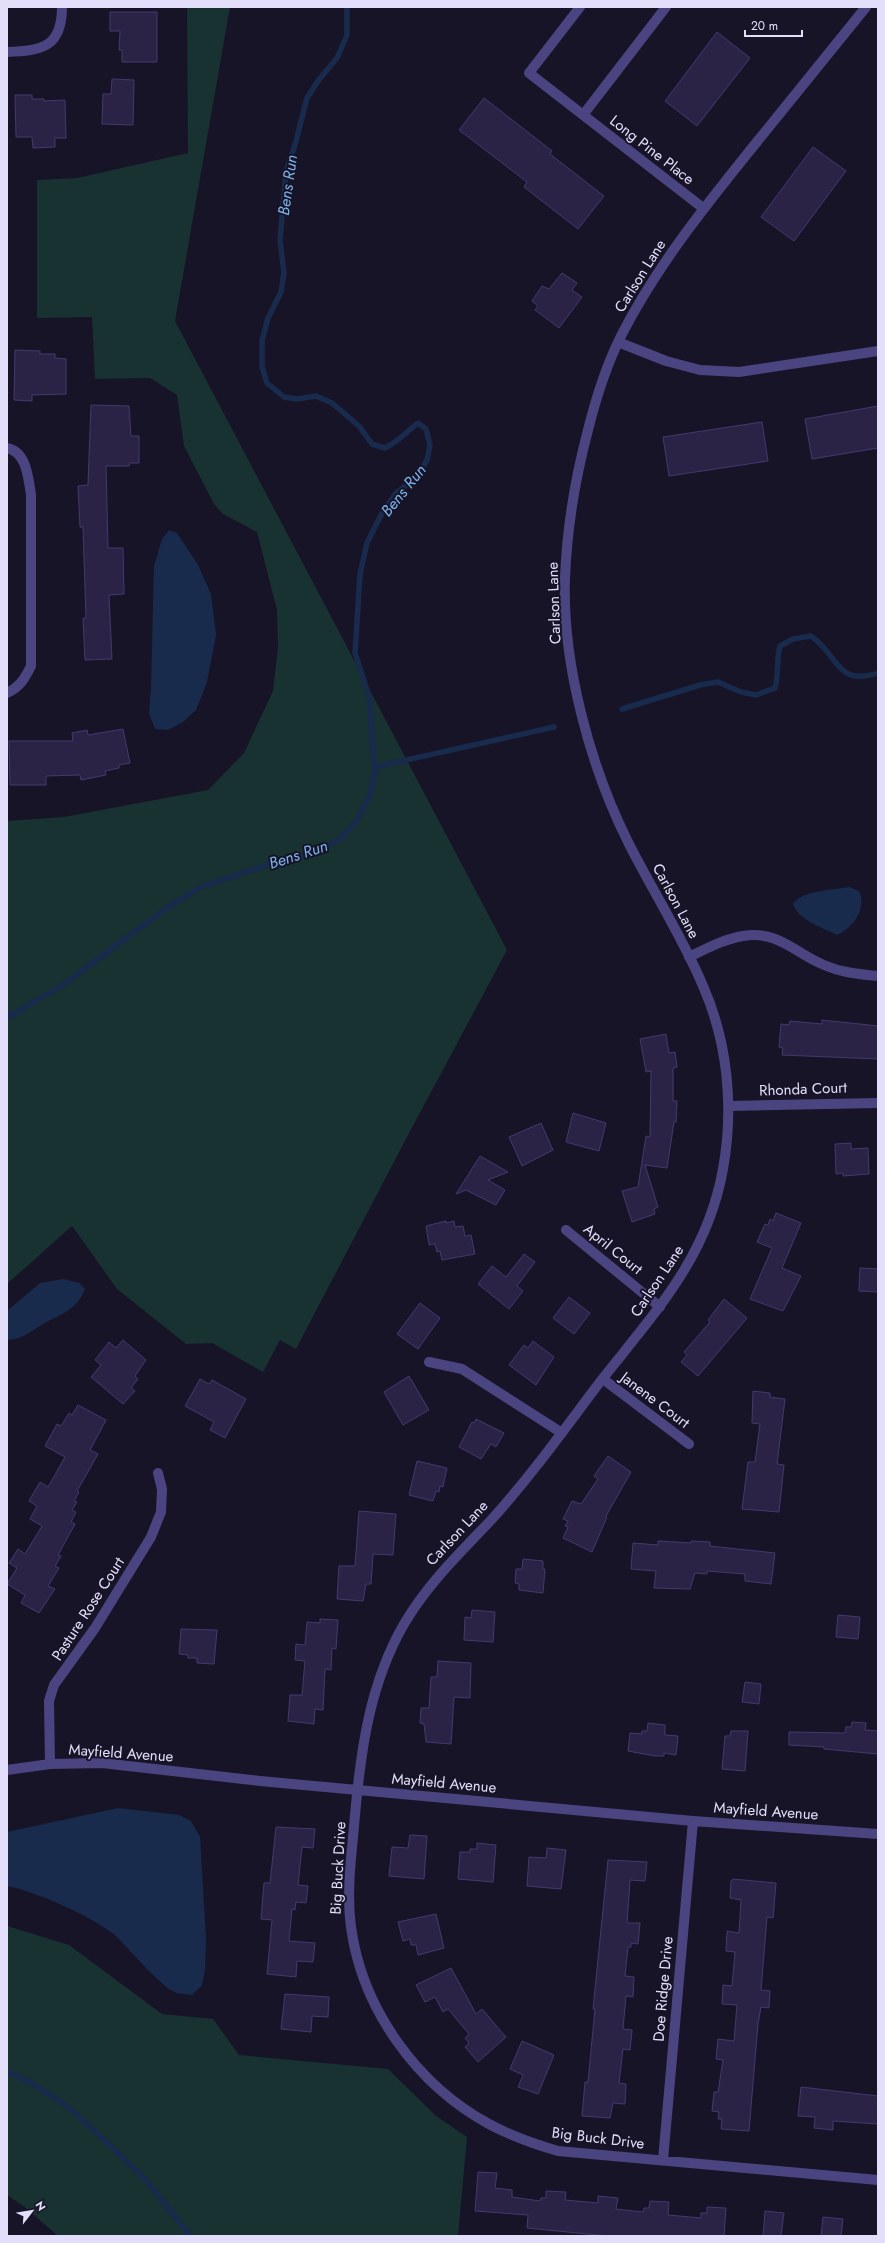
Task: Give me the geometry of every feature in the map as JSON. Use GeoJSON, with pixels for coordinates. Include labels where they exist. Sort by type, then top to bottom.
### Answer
{"type":"FeatureCollection","features":[{"type":"Feature","properties":{"kind":"street"},"geometry":{"type":"LineString","coordinates":[[7,52],[31,51],[52,42],[60,31],[62,7]]}},
{"type":"Feature","properties":{"kind":"street","name":"Long Pine Place"},"geometry":{"type":"LineString","coordinates":[[580,7],[529,73],[703,208]]}},
{"type":"Feature","properties":{"kind":"street"},"geometry":{"type":"LineString","coordinates":[[583,115],[666,7]]}},
{"type":"Feature","properties":{"kind":"street","name":"Carlson Lane"},"geometry":{"type":"LineString","coordinates":[[358,1790],[368,1715],[382,1668],[402,1628],[425,1590],[452,1558],[492,1519],[562,1433],[660,1307],[690,1262],[711,1217],[723,1167],[729,1106],[724,1060],[717,1024],[703,986],[689,957],[611,807],[592,754],[581,712],[570,650],[565,585],[569,526],[579,466],[596,400],[618,342],[647,290],[703,208],[866,7]]}},
{"type":"Feature","properties":{"kind":"street"},"geometry":{"type":"LineString","coordinates":[[618,342],[666,361],[700,370],[739,372],[878,352]]}},
{"type":"Feature","properties":{"kind":"street"},"geometry":{"type":"LineString","coordinates":[[7,448],[20,457],[27,467],[31,494],[31,666],[24,680],[14,690],[7,693]]}},
{"type":"Feature","properties":{"kind":"street"},"geometry":{"type":"LineString","coordinates":[[689,957],[728,939],[760,935],[788,944],[810,958],[841,972],[878,976]]}},
{"type":"Feature","properties":{"kind":"street","name":"Rhonda Court"},"geometry":{"type":"LineString","coordinates":[[729,1106],[878,1103]]}},
{"type":"Feature","properties":{"kind":"street","name":"April Court"},"geometry":{"type":"LineString","coordinates":[[566,1230],[660,1307]]}},
{"type":"Feature","properties":{"kind":"street"},"geometry":{"type":"LineString","coordinates":[[429,1362],[462,1369],[562,1433]]}},
{"type":"Feature","properties":{"kind":"street","name":"Janene Court"},"geometry":{"type":"LineString","coordinates":[[603,1379],[689,1444]]}},
{"type":"Feature","properties":{"kind":"street","name":"Pasture Rose Court"},"geometry":{"type":"LineString","coordinates":[[50,1764],[49,1701],[54,1685],[95,1628],[151,1536],[161,1512],[162,1488],[158,1473]]}},
{"type":"Feature","properties":{"kind":"street","name":"Mayfield Avenue"},"geometry":{"type":"LineString","coordinates":[[7,1770],[50,1764],[102,1763],[358,1790],[693,1821],[878,1834]]}},
{"type":"Feature","properties":{"kind":"street","name":"Big Buck Drive"},"geometry":{"type":"LineString","coordinates":[[358,1790],[349,1889],[351,1927],[359,1961],[373,2002],[393,2035],[423,2074],[451,2099],[485,2122],[519,2139],[558,2151],[878,2180]]}},
{"type":"Feature","properties":{"kind":"street","name":"Doe Ridge Drive"},"geometry":{"type":"LineString","coordinates":[[663,2160],[693,1821]]}},
{"type":"Feature","properties":{"kind":"green space"},"geometry":{"type":"Polygon","coordinates":[[[187,7],[230,7],[175,321],[507,950],[296,1349],[280,1340],[263,1372],[212,1343],[186,1344],[117,1289],[72,1226],[7,1284],[7,821],[64,817],[208,790],[244,753],[273,691],[278,647],[277,610],[257,532],[223,514],[214,504],[184,446],[177,395],[150,378],[95,379],[92,317],[37,318],[37,180],[77,178],[188,153],[187,7]]]}},
{"type":"Feature","properties":{"kind":"green space"},"geometry":{"type":"Polygon","coordinates":[[[7,1926],[69,1945],[162,2014],[213,2019],[239,2055],[388,2069],[436,2116],[467,2137],[458,2236],[58,2236],[26,2208],[7,2195],[7,1926]]]}},
{"type":"Feature","properties":{"kind":"water"},"geometry":{"type":"Polygon","coordinates":[[[169,530],[177,533],[198,565],[211,594],[216,635],[207,682],[196,710],[183,722],[168,730],[155,729],[149,713],[154,566],[162,539],[169,530]]]}},
{"type":"Feature","properties":{"kind":"water"},"geometry":{"type":"Polygon","coordinates":[[[849,887],[859,891],[861,898],[860,911],[853,923],[837,935],[800,915],[793,904],[798,899],[811,893],[849,887]]]}},
{"type":"Feature","properties":{"kind":"water"},"geometry":{"type":"Polygon","coordinates":[[[64,1279],[79,1283],[85,1289],[78,1302],[68,1311],[26,1335],[12,1340],[7,1340],[7,1311],[40,1283],[64,1279]]]}},
{"type":"Feature","properties":{"kind":"water"},"geometry":{"type":"Polygon","coordinates":[[[118,1808],[179,1815],[191,1821],[200,1837],[206,1938],[205,1970],[202,1985],[192,1995],[177,1993],[163,1984],[117,1937],[95,1922],[49,1899],[7,1886],[7,1832],[118,1808]]]}},
{"type":"Feature","properties":{"kind":"building"},"geometry":{"type":"Polygon","coordinates":[[[110,12],[157,12],[157,62],[122,62],[122,50],[119,50],[120,31],[110,31],[110,12]]]}},
{"type":"Feature","properties":{"kind":"building"},"geometry":{"type":"Polygon","coordinates":[[[717,32],[750,58],[697,126],[665,101],[717,32]]]}},
{"type":"Feature","properties":{"kind":"building"},"geometry":{"type":"Polygon","coordinates":[[[112,79],[134,80],[133,125],[102,124],[103,94],[111,94],[112,79]]]}},
{"type":"Feature","properties":{"kind":"building"},"geometry":{"type":"Polygon","coordinates":[[[15,95],[32,95],[32,99],[44,99],[44,101],[65,100],[66,138],[55,138],[55,147],[33,148],[32,137],[16,137],[15,95]]]}},
{"type":"Feature","properties":{"kind":"building"},"geometry":{"type":"Polygon","coordinates":[[[484,98],[552,151],[550,154],[604,196],[578,229],[524,187],[527,182],[459,130],[484,98]]]}},
{"type":"Feature","properties":{"kind":"building"},"geometry":{"type":"Polygon","coordinates":[[[813,147],[846,171],[794,241],[761,217],[813,147]]]}},
{"type":"Feature","properties":{"kind":"building"},"geometry":{"type":"Polygon","coordinates":[[[562,273],[577,283],[572,290],[582,297],[559,328],[535,310],[538,306],[532,301],[542,286],[549,289],[562,273]]]}},
{"type":"Feature","properties":{"kind":"building"},"geometry":{"type":"Polygon","coordinates":[[[15,350],[40,351],[40,354],[55,354],[55,358],[66,359],[66,394],[32,395],[32,401],[14,400],[15,350]]]}},
{"type":"Feature","properties":{"kind":"building"},"geometry":{"type":"Polygon","coordinates":[[[91,405],[129,406],[131,436],[139,436],[139,463],[130,463],[129,466],[106,466],[108,548],[123,548],[124,594],[109,595],[112,659],[85,660],[83,618],[86,618],[83,527],[80,527],[78,486],[88,485],[91,405]]]}},
{"type":"Feature","properties":{"kind":"building"},"geometry":{"type":"Polygon","coordinates":[[[878,406],[878,448],[812,459],[805,419],[878,406]]]}},
{"type":"Feature","properties":{"kind":"building"},"geometry":{"type":"Polygon","coordinates":[[[762,422],[768,461],[669,476],[663,437],[762,422]]]}},
{"type":"Feature","properties":{"kind":"building"},"geometry":{"type":"Polygon","coordinates":[[[123,729],[130,763],[119,765],[119,768],[105,771],[106,775],[81,780],[80,775],[46,776],[46,785],[10,785],[9,741],[73,741],[72,733],[87,730],[88,735],[123,729]]]}},
{"type":"Feature","properties":{"kind":"building"},"geometry":{"type":"Polygon","coordinates":[[[822,1020],[878,1026],[878,1059],[782,1055],[783,1048],[779,1047],[781,1024],[789,1025],[790,1021],[822,1024],[822,1020]]]}},
{"type":"Feature","properties":{"kind":"building"},"geometry":{"type":"Polygon","coordinates":[[[666,1034],[669,1053],[675,1052],[677,1067],[673,1068],[673,1101],[677,1101],[676,1122],[674,1122],[667,1168],[645,1165],[658,1207],[654,1209],[655,1214],[632,1222],[622,1191],[638,1187],[646,1136],[650,1137],[651,1071],[646,1072],[640,1039],[666,1034]]]}},
{"type":"Feature","properties":{"kind":"building"},"geometry":{"type":"Polygon","coordinates":[[[573,1113],[606,1123],[599,1151],[566,1142],[573,1113]]]}},
{"type":"Feature","properties":{"kind":"building"},"geometry":{"type":"Polygon","coordinates":[[[541,1123],[553,1150],[522,1166],[509,1137],[541,1123]]]}},
{"type":"Feature","properties":{"kind":"building"},"geometry":{"type":"Polygon","coordinates":[[[851,1143],[851,1149],[868,1148],[869,1174],[843,1176],[843,1173],[836,1174],[835,1144],[851,1143]]]}},
{"type":"Feature","properties":{"kind":"building"},"geometry":{"type":"Polygon","coordinates":[[[480,1156],[508,1172],[488,1180],[505,1190],[496,1205],[466,1190],[456,1194],[480,1156]]]}},
{"type":"Feature","properties":{"kind":"building"},"geometry":{"type":"Polygon","coordinates":[[[776,1213],[801,1223],[782,1268],[801,1276],[783,1311],[750,1299],[772,1248],[757,1242],[765,1224],[768,1225],[770,1219],[773,1221],[776,1213]]]}},
{"type":"Feature","properties":{"kind":"building"},"geometry":{"type":"Polygon","coordinates":[[[446,1221],[446,1223],[454,1221],[455,1227],[463,1226],[465,1236],[471,1235],[475,1254],[442,1260],[440,1251],[437,1252],[435,1244],[429,1245],[426,1226],[446,1221]]]}},
{"type":"Feature","properties":{"kind":"building"},"geometry":{"type":"Polygon","coordinates":[[[524,1254],[535,1262],[517,1286],[523,1291],[509,1309],[478,1284],[492,1266],[506,1277],[524,1254]]]}},
{"type":"Feature","properties":{"kind":"building"},"geometry":{"type":"Polygon","coordinates":[[[860,1268],[878,1269],[878,1292],[859,1291],[860,1268]]]}},
{"type":"Feature","properties":{"kind":"building"},"geometry":{"type":"Polygon","coordinates":[[[569,1297],[590,1313],[574,1334],[553,1318],[569,1297]]]}},
{"type":"Feature","properties":{"kind":"building"},"geometry":{"type":"Polygon","coordinates":[[[724,1299],[747,1318],[698,1376],[681,1362],[687,1355],[684,1352],[710,1322],[708,1320],[724,1299]]]}},
{"type":"Feature","properties":{"kind":"building"},"geometry":{"type":"Polygon","coordinates":[[[420,1303],[440,1318],[418,1349],[397,1334],[420,1303]]]}},
{"type":"Feature","properties":{"kind":"building"},"geometry":{"type":"Polygon","coordinates":[[[123,1340],[146,1360],[135,1376],[138,1379],[131,1388],[135,1391],[123,1404],[91,1377],[101,1365],[95,1360],[109,1342],[116,1348],[123,1340]]]}},
{"type":"Feature","properties":{"kind":"building"},"geometry":{"type":"Polygon","coordinates":[[[533,1341],[554,1357],[536,1385],[509,1365],[524,1345],[528,1348],[533,1341]]]}},
{"type":"Feature","properties":{"kind":"building"},"geometry":{"type":"Polygon","coordinates":[[[409,1376],[429,1410],[403,1425],[384,1392],[409,1376]]]}},
{"type":"Feature","properties":{"kind":"building"},"geometry":{"type":"Polygon","coordinates":[[[200,1379],[209,1384],[212,1380],[246,1399],[225,1438],[210,1430],[214,1422],[185,1406],[200,1379]]]}},
{"type":"Feature","properties":{"kind":"building"},"geometry":{"type":"Polygon","coordinates":[[[753,1391],[770,1393],[770,1397],[785,1399],[777,1464],[784,1465],[779,1512],[742,1509],[748,1462],[755,1462],[760,1424],[752,1423],[753,1391]]]}},
{"type":"Feature","properties":{"kind":"building"},"geometry":{"type":"Polygon","coordinates":[[[78,1405],[106,1420],[90,1450],[98,1454],[77,1491],[79,1492],[74,1501],[77,1502],[72,1510],[76,1512],[71,1522],[75,1524],[58,1555],[61,1556],[55,1566],[59,1568],[48,1586],[55,1589],[39,1613],[21,1603],[25,1595],[7,1584],[17,1568],[9,1563],[18,1549],[25,1554],[42,1526],[30,1519],[37,1506],[29,1501],[40,1482],[48,1487],[65,1457],[45,1446],[57,1424],[61,1426],[69,1413],[72,1415],[78,1405]]]}},
{"type":"Feature","properties":{"kind":"building"},"geometry":{"type":"Polygon","coordinates":[[[476,1419],[504,1433],[496,1447],[491,1444],[481,1459],[459,1447],[472,1422],[474,1423],[476,1419]]]}},
{"type":"Feature","properties":{"kind":"building"},"geometry":{"type":"Polygon","coordinates":[[[608,1456],[631,1472],[606,1516],[607,1517],[592,1552],[563,1538],[568,1527],[565,1526],[568,1521],[563,1519],[572,1501],[581,1504],[598,1479],[594,1476],[608,1456]]]}},
{"type":"Feature","properties":{"kind":"building"},"geometry":{"type":"Polygon","coordinates":[[[417,1461],[447,1468],[443,1487],[440,1486],[439,1492],[436,1491],[433,1501],[409,1495],[417,1461]]]}},
{"type":"Feature","properties":{"kind":"building"},"geometry":{"type":"Polygon","coordinates":[[[359,1511],[396,1514],[393,1555],[373,1554],[371,1584],[366,1584],[363,1601],[337,1599],[339,1566],[355,1566],[359,1511]]]}},
{"type":"Feature","properties":{"kind":"building"},"geometry":{"type":"Polygon","coordinates":[[[658,1541],[691,1543],[691,1541],[710,1542],[710,1546],[775,1553],[771,1584],[745,1581],[745,1574],[707,1571],[707,1574],[695,1573],[690,1589],[654,1588],[656,1571],[631,1569],[633,1543],[658,1545],[658,1541]]]}},
{"type":"Feature","properties":{"kind":"building"},"geometry":{"type":"Polygon","coordinates":[[[523,1559],[543,1561],[543,1569],[545,1569],[543,1593],[519,1590],[519,1584],[515,1583],[516,1569],[522,1569],[523,1559]]]}},
{"type":"Feature","properties":{"kind":"building"},"geometry":{"type":"Polygon","coordinates":[[[472,1610],[495,1612],[493,1642],[464,1640],[465,1617],[471,1618],[472,1610]]]}},
{"type":"Feature","properties":{"kind":"building"},"geometry":{"type":"Polygon","coordinates":[[[838,1615],[860,1617],[858,1639],[836,1637],[838,1615]]]}},
{"type":"Feature","properties":{"kind":"building"},"geometry":{"type":"Polygon","coordinates":[[[320,1619],[338,1620],[336,1649],[332,1648],[331,1670],[325,1669],[323,1710],[315,1709],[314,1724],[288,1721],[290,1695],[302,1695],[305,1661],[295,1660],[296,1644],[305,1645],[307,1622],[320,1623],[320,1619]]]}},
{"type":"Feature","properties":{"kind":"building"},"geometry":{"type":"Polygon","coordinates":[[[181,1629],[217,1630],[214,1664],[197,1663],[197,1658],[188,1658],[188,1655],[179,1654],[181,1629]]]}},
{"type":"Feature","properties":{"kind":"building"},"geometry":{"type":"Polygon","coordinates":[[[438,1661],[471,1663],[470,1698],[454,1697],[451,1744],[426,1742],[424,1724],[420,1723],[421,1708],[429,1708],[431,1677],[437,1677],[438,1661]]]}},
{"type":"Feature","properties":{"kind":"building"},"geometry":{"type":"Polygon","coordinates":[[[745,1682],[761,1684],[759,1704],[742,1702],[745,1682]]]}},
{"type":"Feature","properties":{"kind":"building"},"geometry":{"type":"Polygon","coordinates":[[[852,1722],[866,1723],[865,1730],[878,1731],[878,1754],[824,1749],[824,1747],[789,1745],[789,1732],[845,1733],[846,1727],[851,1727],[852,1722]]]}},
{"type":"Feature","properties":{"kind":"building"},"geometry":{"type":"Polygon","coordinates":[[[648,1723],[665,1725],[665,1735],[678,1736],[676,1755],[664,1753],[664,1756],[655,1756],[628,1751],[630,1733],[642,1734],[642,1731],[647,1731],[648,1723]]]}},
{"type":"Feature","properties":{"kind":"building"},"geometry":{"type":"Polygon","coordinates":[[[731,1731],[748,1731],[745,1771],[722,1769],[725,1736],[730,1736],[731,1731]]]}},
{"type":"Feature","properties":{"kind":"building"},"geometry":{"type":"Polygon","coordinates":[[[276,1827],[315,1829],[313,1848],[302,1847],[298,1885],[308,1886],[306,1903],[296,1902],[295,1910],[292,1909],[289,1941],[315,1943],[313,1962],[297,1961],[296,1977],[267,1974],[272,1920],[261,1919],[264,1883],[270,1883],[276,1827]]]}},
{"type":"Feature","properties":{"kind":"building"},"geometry":{"type":"Polygon","coordinates":[[[410,1835],[427,1836],[424,1879],[389,1876],[392,1847],[408,1848],[410,1835]]]}},
{"type":"Feature","properties":{"kind":"building"},"geometry":{"type":"Polygon","coordinates":[[[477,1843],[496,1845],[493,1882],[458,1879],[460,1852],[470,1852],[470,1849],[477,1849],[477,1843]]]}},
{"type":"Feature","properties":{"kind":"building"},"geometry":{"type":"Polygon","coordinates":[[[547,1848],[566,1850],[561,1889],[527,1886],[529,1857],[546,1858],[547,1848]]]}},
{"type":"Feature","properties":{"kind":"building"},"geometry":{"type":"Polygon","coordinates":[[[608,1860],[647,1862],[645,1881],[630,1880],[627,1923],[640,1923],[638,1944],[631,1943],[631,1947],[628,1947],[625,1976],[634,1977],[633,1997],[626,1996],[623,2029],[632,2030],[630,2050],[623,2049],[619,2083],[626,2084],[625,2104],[613,2103],[610,2118],[582,2116],[585,2082],[588,2082],[595,2009],[593,2009],[608,1860]]]}},
{"type":"Feature","properties":{"kind":"building"},"geometry":{"type":"Polygon","coordinates":[[[733,1879],[776,1883],[773,1918],[767,1917],[761,1990],[770,1991],[769,2008],[761,2007],[758,2024],[749,2131],[721,2129],[722,2119],[718,2119],[719,2112],[712,2111],[714,2092],[718,2092],[723,2060],[716,2059],[718,2039],[734,2041],[737,2005],[722,2004],[723,1985],[732,1986],[735,1952],[726,1951],[727,1931],[739,1933],[741,1900],[730,1898],[731,1881],[733,1879]]]}},
{"type":"Feature","properties":{"kind":"building"},"geometry":{"type":"Polygon","coordinates":[[[436,1914],[444,1948],[418,1955],[416,1945],[411,1945],[410,1939],[403,1941],[398,1922],[436,1914]]]}},
{"type":"Feature","properties":{"kind":"building"},"geometry":{"type":"Polygon","coordinates":[[[451,1968],[476,2014],[482,2009],[506,2037],[478,2062],[465,2047],[469,2043],[465,2038],[469,2034],[448,2009],[443,2012],[435,1997],[425,2002],[416,1985],[451,1968]]]}},
{"type":"Feature","properties":{"kind":"building"},"geometry":{"type":"Polygon","coordinates":[[[285,1994],[329,1997],[328,2017],[312,2016],[311,2032],[281,2029],[285,1994]]]}},
{"type":"Feature","properties":{"kind":"building"},"geometry":{"type":"Polygon","coordinates":[[[522,2041],[554,2055],[538,2094],[518,2087],[523,2075],[510,2069],[522,2041]]]}},
{"type":"Feature","properties":{"kind":"building"},"geometry":{"type":"Polygon","coordinates":[[[801,2087],[878,2096],[878,2124],[833,2121],[833,2130],[814,2128],[815,2117],[798,2116],[801,2087]]]}},
{"type":"Feature","properties":{"kind":"building"},"geometry":{"type":"Polygon","coordinates":[[[478,2172],[497,2173],[495,2188],[512,2190],[512,2197],[540,2201],[541,2198],[546,2198],[546,2191],[566,2192],[565,2200],[598,2203],[598,2196],[618,2198],[616,2209],[643,2212],[644,2208],[649,2208],[650,2201],[669,2202],[668,2215],[701,2218],[701,2213],[707,2213],[707,2207],[726,2208],[724,2236],[608,2236],[527,2228],[528,2215],[475,2211],[478,2172]]]}},
{"type":"Feature","properties":{"kind":"building"},"geometry":{"type":"Polygon","coordinates":[[[765,2211],[784,2213],[781,2236],[763,2236],[765,2211]]]}},
{"type":"Feature","properties":{"kind":"building"},"geometry":{"type":"Polygon","coordinates":[[[823,2217],[843,2219],[841,2236],[821,2236],[823,2217]]]}},
{"type":"Feature","properties":{"kind":"waterway","name":"Bens Run"},"geometry":{"type":"LineString","coordinates":[[7,1018],[64,984],[171,905],[201,887],[266,865],[307,855],[339,840],[357,820],[369,797],[375,775],[369,696],[355,653],[360,574],[367,543],[382,513],[396,493],[417,477],[427,460],[430,445],[426,429],[418,423],[390,446],[385,448],[372,444],[359,426],[332,403],[316,396],[297,399],[284,397],[267,383],[262,367],[262,341],[268,318],[281,292],[284,273],[280,240],[286,171],[295,145],[307,98],[318,81],[337,58],[347,35],[347,7]]}},
{"type":"Feature","properties":{"kind":"waterway"},"geometry":{"type":"LineString","coordinates":[[622,709],[700,685],[718,682],[741,692],[756,695],[775,688],[780,646],[793,639],[811,636],[820,643],[845,672],[854,676],[864,676],[878,673]]}},
{"type":"Feature","properties":{"kind":"waterway"},"geometry":{"type":"LineString","coordinates":[[375,767],[554,727]]}},
{"type":"Feature","properties":{"kind":"waterway"},"geometry":{"type":"LineString","coordinates":[[7,2071],[31,2083],[64,2104],[96,2132],[146,2180],[190,2236]]}}]}
